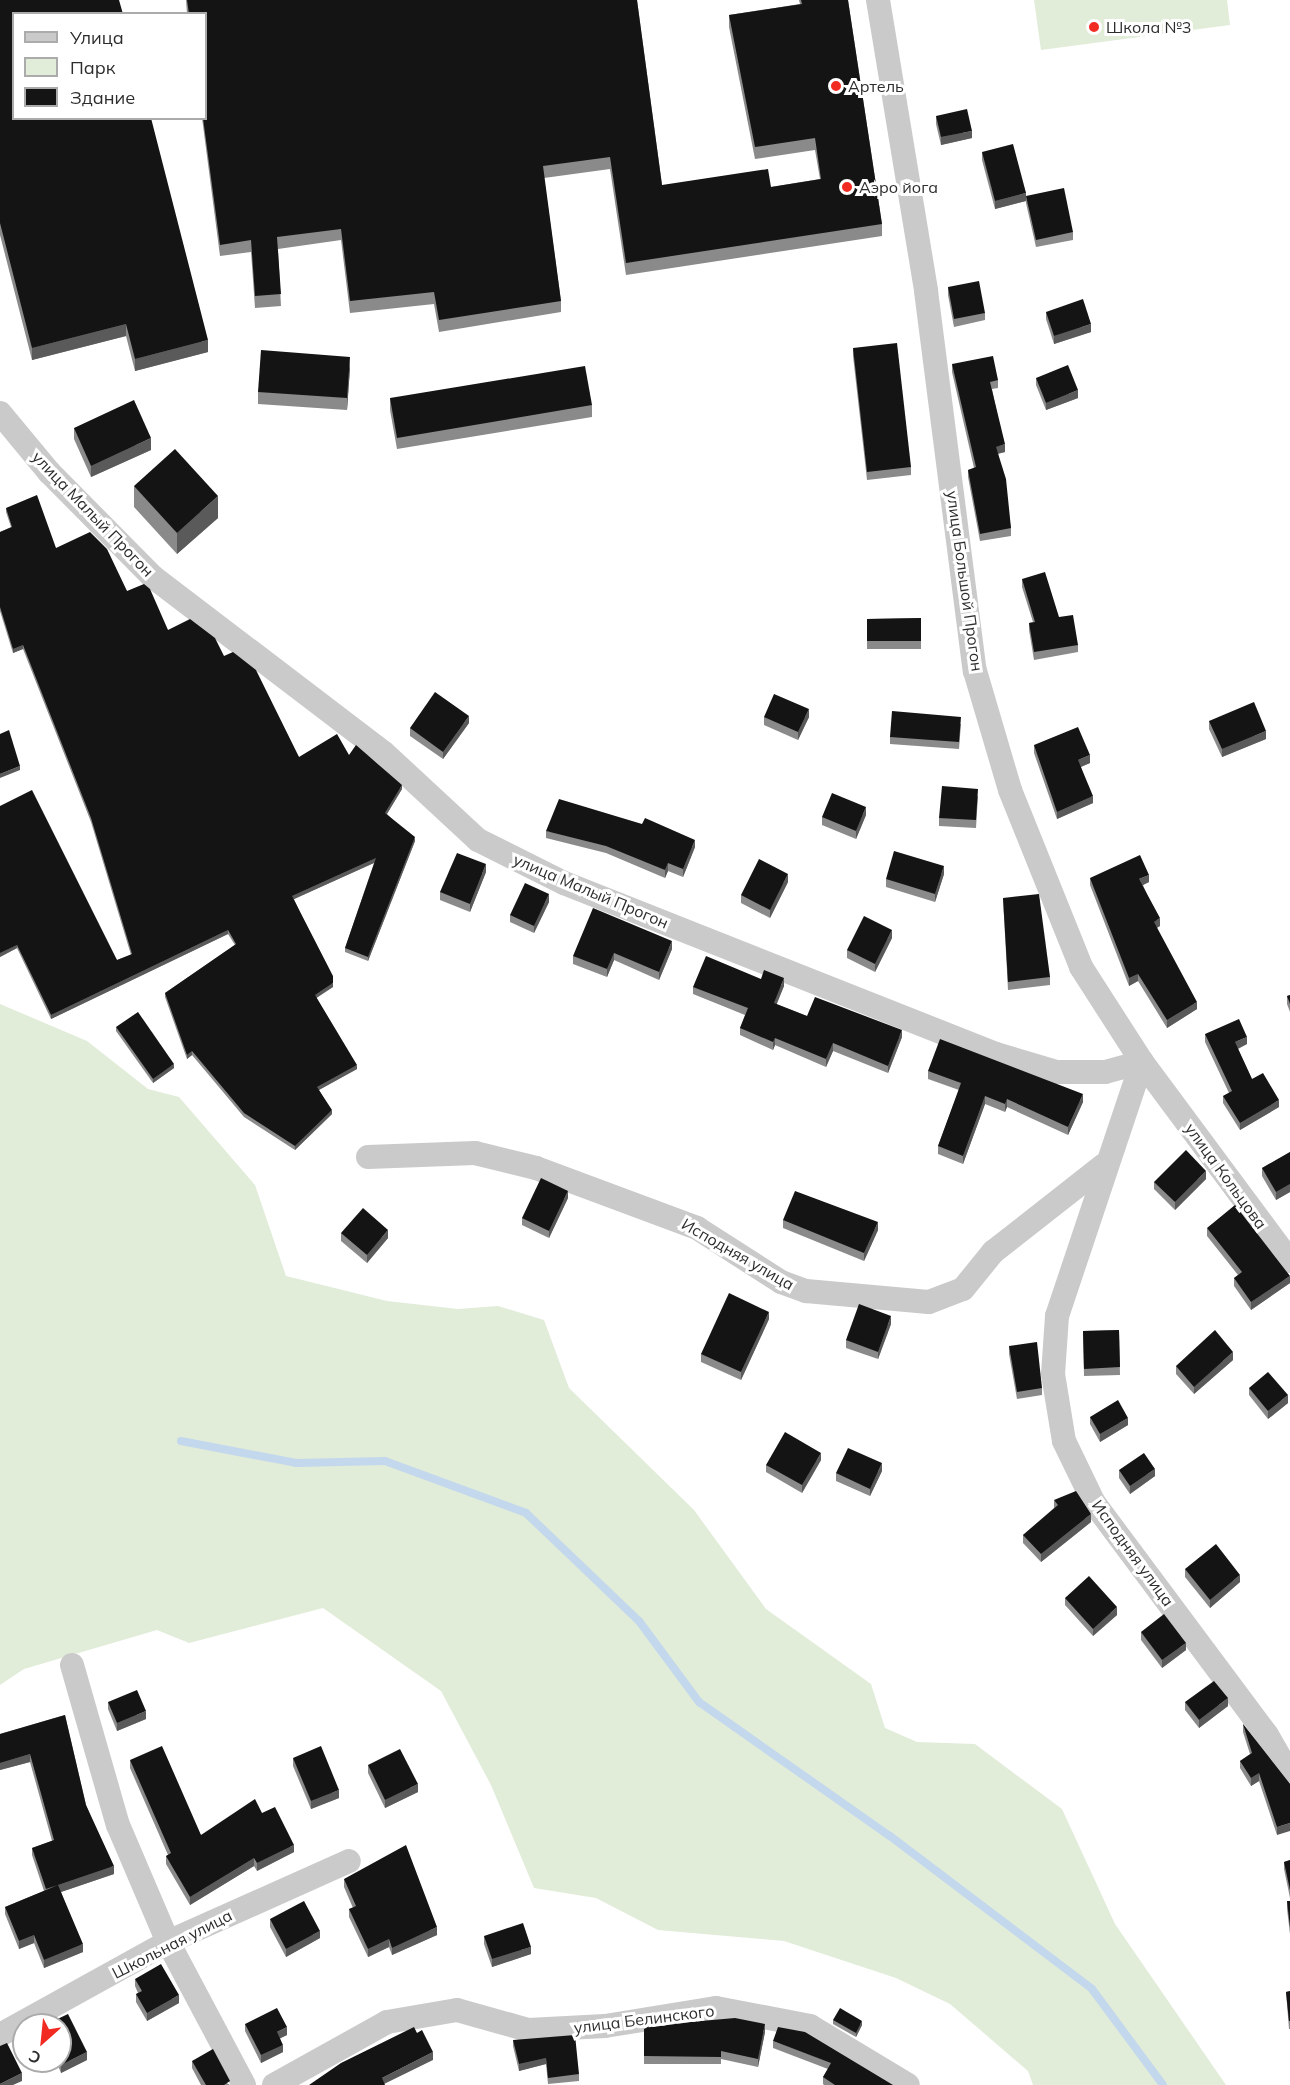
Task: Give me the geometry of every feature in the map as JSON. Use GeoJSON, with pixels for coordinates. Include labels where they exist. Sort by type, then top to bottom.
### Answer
{"type":"FeatureCollection","features":[{"type":"Feature","properties":{"kind":"street","name":"улица Большой Прогон"},"geometry":{"type":"LineString","coordinates":[[878,0],[926,291],[975,671],[1010,790],[1081,967],[1142,1062],[1184,1118]]}},
{"type":"Feature","properties":{"kind":"street","name":"улица Малый Прогон"},"geometry":{"type":"LineString","coordinates":[[0,413],[49,472],[153,577],[384,753],[478,840],[564,883],[996,1054],[1056,1072],[1105,1072],[1142,1062]]}},
{"type":"Feature","properties":{"kind":"street","name":"Исподняя улица"},"geometry":{"type":"LineString","coordinates":[[1142,1062],[1104,1165],[1057,1316],[1053,1374],[1065,1441],[1094,1503],[1267,1735],[1290,1775]]}},
{"type":"Feature","properties":{"kind":"street","name":"улица Кольцова"},"geometry":{"type":"LineString","coordinates":[[1184,1118],[1290,1261]]}},
{"type":"Feature","properties":{"kind":"street","name":"Исподняя улица"},"geometry":{"type":"LineString","coordinates":[[368,1157],[475,1153],[536,1168],[698,1228],[781,1282],[807,1291],[929,1302],[963,1289],[993,1252],[1104,1165]]}},
{"type":"Feature","properties":{"kind":"street"},"geometry":{"type":"LineString","coordinates":[[72,1665],[118,1825],[168,1942],[244,2085]]}},
{"type":"Feature","properties":{"kind":"street","name":"Школьная улица"},"geometry":{"type":"LineString","coordinates":[[0,2036],[168,1942],[349,1861]]}},
{"type":"Feature","properties":{"kind":"street","name":"улица Белинского"},"geometry":{"type":"LineString","coordinates":[[274,2085],[387,2022],[457,2010],[528,2030],[605,2026],[716,2008],[810,2026],[908,2085]]}},
{"type":"Feature","properties":{"kind":"green space"},"geometry":{"type":"Polygon","coordinates":[[[1034,0],[1227,0],[1230,25],[1041,50],[1034,0]]]}},
{"type":"Feature","properties":{"kind":"green space"},"geometry":{"type":"Polygon","coordinates":[[[0,1004],[87,1041],[148,1089],[179,1097],[255,1185],[286,1276],[387,1301],[458,1309],[498,1306],[544,1320],[569,1388],[694,1510],[766,1609],[871,1684],[885,1728],[917,1742],[975,1744],[1062,1809],[1115,1924],[1226,2085],[1033,2085],[1028,2071],[950,2004],[896,1978],[784,1941],[658,1930],[596,1898],[534,1888],[491,1785],[441,1691],[323,1608],[189,1643],[157,1630],[24,1669],[0,1685],[0,1004]]]}},
{"type":"Feature","properties":{"kind":"building"},"geometry":{"type":"Polygon","coordinates":[[[0,0],[119,0],[122,12],[12,12],[12,120],[152,120],[208,340],[135,359],[126,324],[32,348],[0,223],[0,0]]]}},
{"type":"Feature","properties":{"kind":"building"},"geometry":{"type":"Polygon","coordinates":[[[187,0],[637,0],[662,185],[768,169],[771,187],[821,179],[815,138],[755,147],[729,15],[802,4],[801,0],[848,0],[882,224],[626,263],[610,157],[543,166],[561,301],[439,320],[434,292],[350,301],[341,229],[277,237],[281,294],[255,296],[251,240],[220,245],[203,120],[207,120],[207,12],[189,12],[187,0]]]}},
{"type":"Feature","properties":{"kind":"building"},"geometry":{"type":"Polygon","coordinates":[[[967,109],[972,131],[941,137],[936,116],[967,109]]]}},
{"type":"Feature","properties":{"kind":"building"},"geometry":{"type":"Polygon","coordinates":[[[1013,144],[1026,193],[995,201],[982,152],[1013,144]]]}},
{"type":"Feature","properties":{"kind":"building"},"geometry":{"type":"Polygon","coordinates":[[[1064,188],[1073,232],[1036,240],[1026,196],[1064,188]]]}},
{"type":"Feature","properties":{"kind":"building"},"geometry":{"type":"Polygon","coordinates":[[[979,281],[985,313],[954,319],[948,287],[979,281]]]}},
{"type":"Feature","properties":{"kind":"building"},"geometry":{"type":"Polygon","coordinates":[[[1083,299],[1091,324],[1054,336],[1046,312],[1083,299]]]}},
{"type":"Feature","properties":{"kind":"building"},"geometry":{"type":"Polygon","coordinates":[[[897,343],[911,467],[867,472],[853,348],[897,343]]]}},
{"type":"Feature","properties":{"kind":"building"},"geometry":{"type":"Polygon","coordinates":[[[261,350],[350,357],[347,398],[258,392],[261,350]]]}},
{"type":"Feature","properties":{"kind":"building"},"geometry":{"type":"Polygon","coordinates":[[[993,356],[998,380],[990,382],[1005,444],[996,447],[1006,479],[1011,528],[980,534],[968,470],[976,467],[952,364],[993,356]]]}},
{"type":"Feature","properties":{"kind":"building"},"geometry":{"type":"Polygon","coordinates":[[[1068,365],[1078,390],[1046,403],[1036,378],[1068,365]]]}},
{"type":"Feature","properties":{"kind":"building"},"geometry":{"type":"Polygon","coordinates":[[[585,366],[592,405],[397,438],[390,398],[585,366]]]}},
{"type":"Feature","properties":{"kind":"building"},"geometry":{"type":"Polygon","coordinates":[[[134,400],[151,438],[91,466],[74,428],[134,400]]]}},
{"type":"Feature","properties":{"kind":"building"},"geometry":{"type":"Polygon","coordinates":[[[175,449],[218,496],[177,533],[134,486],[175,449]]]}},
{"type":"Feature","properties":{"kind":"building"},"geometry":{"type":"Polygon","coordinates":[[[37,495],[56,548],[90,532],[107,549],[127,591],[144,584],[150,589],[168,630],[190,619],[215,638],[224,656],[233,652],[256,670],[299,757],[337,734],[349,755],[356,745],[402,785],[385,813],[415,837],[368,957],[345,948],[376,858],[292,896],[333,976],[333,983],[315,995],[357,1065],[317,1087],[332,1110],[295,1146],[244,1113],[192,1051],[187,1055],[165,993],[236,944],[228,930],[51,1015],[17,945],[0,953],[0,806],[32,790],[117,960],[132,954],[91,818],[23,645],[13,649],[0,607],[0,532],[12,527],[6,508],[37,495]]]}},
{"type":"Feature","properties":{"kind":"building"},"geometry":{"type":"Polygon","coordinates":[[[1045,572],[1059,617],[1073,615],[1078,645],[1034,652],[1029,623],[1035,622],[1022,579],[1045,572]]]}},
{"type":"Feature","properties":{"kind":"building"},"geometry":{"type":"Polygon","coordinates":[[[921,618],[921,641],[867,641],[867,619],[921,618]]]}},
{"type":"Feature","properties":{"kind":"building"},"geometry":{"type":"Polygon","coordinates":[[[435,692],[469,716],[443,752],[410,728],[435,692]]]}},
{"type":"Feature","properties":{"kind":"building"},"geometry":{"type":"Polygon","coordinates":[[[774,694],[809,709],[798,732],[764,717],[774,694]]]}},
{"type":"Feature","properties":{"kind":"building"},"geometry":{"type":"Polygon","coordinates":[[[1254,702],[1266,731],[1222,749],[1209,721],[1254,702]]]}},
{"type":"Feature","properties":{"kind":"building"},"geometry":{"type":"Polygon","coordinates":[[[892,711],[961,717],[959,742],[890,737],[892,711]]]}},
{"type":"Feature","properties":{"kind":"building"},"geometry":{"type":"Polygon","coordinates":[[[1078,727],[1090,755],[1078,760],[1093,796],[1057,812],[1034,745],[1078,727]]]}},
{"type":"Feature","properties":{"kind":"building"},"geometry":{"type":"Polygon","coordinates":[[[9,730],[20,766],[0,774],[0,734],[9,730]]]}},
{"type":"Feature","properties":{"kind":"building"},"geometry":{"type":"Polygon","coordinates":[[[942,786],[978,789],[976,820],[939,818],[942,786]]]}},
{"type":"Feature","properties":{"kind":"building"},"geometry":{"type":"Polygon","coordinates":[[[832,793],[866,807],[856,831],[822,817],[832,793]]]}},
{"type":"Feature","properties":{"kind":"building"},"geometry":{"type":"Polygon","coordinates":[[[559,799],[642,824],[645,818],[695,840],[683,869],[668,863],[665,870],[606,846],[546,831],[559,799]]]}},
{"type":"Feature","properties":{"kind":"building"},"geometry":{"type":"Polygon","coordinates":[[[894,851],[944,866],[935,894],[886,879],[894,851]]]}},
{"type":"Feature","properties":{"kind":"building"},"geometry":{"type":"Polygon","coordinates":[[[457,853],[486,864],[470,904],[440,892],[457,853]]]}},
{"type":"Feature","properties":{"kind":"building"},"geometry":{"type":"Polygon","coordinates":[[[1140,855],[1149,875],[1139,879],[1160,918],[1154,922],[1197,1002],[1167,1020],[1138,974],[1129,978],[1090,878],[1140,855]]]}},
{"type":"Feature","properties":{"kind":"building"},"geometry":{"type":"Polygon","coordinates":[[[759,859],[788,874],[770,910],[741,895],[759,859]]]}},
{"type":"Feature","properties":{"kind":"building"},"geometry":{"type":"Polygon","coordinates":[[[525,883],[549,894],[534,926],[510,915],[525,883]]]}},
{"type":"Feature","properties":{"kind":"building"},"geometry":{"type":"Polygon","coordinates":[[[1039,894],[1050,977],[1008,982],[1003,898],[1039,894]]]}},
{"type":"Feature","properties":{"kind":"building"},"geometry":{"type":"Polygon","coordinates":[[[593,908],[672,941],[659,972],[614,953],[607,969],[573,956],[593,908]]]}},
{"type":"Feature","properties":{"kind":"building"},"geometry":{"type":"Polygon","coordinates":[[[864,916],[892,930],[875,964],[847,950],[864,916]]]}},
{"type":"Feature","properties":{"kind":"building"},"geometry":{"type":"Polygon","coordinates":[[[706,956],[761,979],[764,970],[784,978],[774,1003],[807,1016],[815,997],[902,1030],[888,1066],[833,1043],[826,1059],[775,1038],[773,1042],[740,1028],[748,1008],[693,987],[706,956]]]}},
{"type":"Feature","properties":{"kind":"building"},"geometry":{"type":"Polygon","coordinates":[[[138,1012],[174,1064],[153,1079],[116,1027],[138,1012]]]}},
{"type":"Feature","properties":{"kind":"building"},"geometry":{"type":"Polygon","coordinates":[[[1239,1019],[1247,1037],[1235,1042],[1252,1079],[1263,1073],[1279,1100],[1240,1123],[1223,1096],[1232,1091],[1205,1034],[1239,1019]]]}},
{"type":"Feature","properties":{"kind":"building"},"geometry":{"type":"Polygon","coordinates":[[[940,1039],[1083,1094],[1068,1127],[1007,1099],[1005,1104],[985,1096],[963,1156],[938,1146],[961,1083],[928,1071],[940,1039]]]}},
{"type":"Feature","properties":{"kind":"building"},"geometry":{"type":"Polygon","coordinates":[[[1186,1150],[1206,1171],[1175,1202],[1154,1182],[1186,1150]]]}},
{"type":"Feature","properties":{"kind":"building"},"geometry":{"type":"Polygon","coordinates":[[[1290,1152],[1290,1184],[1276,1192],[1262,1168],[1290,1152]]]}},
{"type":"Feature","properties":{"kind":"building"},"geometry":{"type":"Polygon","coordinates":[[[541,1178],[568,1191],[549,1231],[522,1218],[541,1178]]]}},
{"type":"Feature","properties":{"kind":"building"},"geometry":{"type":"Polygon","coordinates":[[[795,1191],[878,1222],[864,1253],[783,1220],[795,1191]]]}},
{"type":"Feature","properties":{"kind":"building"},"geometry":{"type":"Polygon","coordinates":[[[1235,1205],[1290,1276],[1251,1302],[1234,1278],[1242,1272],[1207,1228],[1235,1205]]]}},
{"type":"Feature","properties":{"kind":"building"},"geometry":{"type":"Polygon","coordinates":[[[363,1208],[388,1230],[367,1255],[341,1233],[363,1208]]]}},
{"type":"Feature","properties":{"kind":"building"},"geometry":{"type":"Polygon","coordinates":[[[729,1293],[769,1312],[741,1372],[701,1354],[729,1293]]]}},
{"type":"Feature","properties":{"kind":"building"},"geometry":{"type":"Polygon","coordinates":[[[859,1304],[891,1316],[878,1352],[846,1340],[859,1304]]]}},
{"type":"Feature","properties":{"kind":"building"},"geometry":{"type":"Polygon","coordinates":[[[1119,1330],[1120,1367],[1084,1369],[1083,1331],[1119,1330]]]}},
{"type":"Feature","properties":{"kind":"building"},"geometry":{"type":"Polygon","coordinates":[[[1215,1330],[1233,1352],[1194,1387],[1176,1366],[1215,1330]]]}},
{"type":"Feature","properties":{"kind":"building"},"geometry":{"type":"Polygon","coordinates":[[[1037,1342],[1042,1388],[1017,1392],[1009,1346],[1037,1342]]]}},
{"type":"Feature","properties":{"kind":"building"},"geometry":{"type":"Polygon","coordinates":[[[1268,1372],[1288,1395],[1268,1411],[1249,1388],[1268,1372]]]}},
{"type":"Feature","properties":{"kind":"building"},"geometry":{"type":"Polygon","coordinates":[[[1118,1400],[1128,1418],[1100,1434],[1090,1417],[1118,1400]]]}},
{"type":"Feature","properties":{"kind":"building"},"geometry":{"type":"Polygon","coordinates":[[[785,1432],[821,1453],[802,1485],[766,1465],[785,1432]]]}},
{"type":"Feature","properties":{"kind":"building"},"geometry":{"type":"Polygon","coordinates":[[[848,1448],[882,1463],[870,1489],[836,1473],[848,1448]]]}},
{"type":"Feature","properties":{"kind":"building"},"geometry":{"type":"Polygon","coordinates":[[[1144,1453],[1155,1469],[1130,1486],[1119,1470],[1144,1453]]]}},
{"type":"Feature","properties":{"kind":"building"},"geometry":{"type":"Polygon","coordinates":[[[1076,1491],[1091,1514],[1041,1554],[1023,1535],[1058,1505],[1054,1500],[1076,1491]]]}},
{"type":"Feature","properties":{"kind":"building"},"geometry":{"type":"Polygon","coordinates":[[[1216,1544],[1240,1575],[1210,1600],[1185,1569],[1216,1544]]]}},
{"type":"Feature","properties":{"kind":"building"},"geometry":{"type":"Polygon","coordinates":[[[1089,1576],[1117,1607],[1093,1629],[1065,1598],[1089,1576]]]}},
{"type":"Feature","properties":{"kind":"building"},"geometry":{"type":"Polygon","coordinates":[[[1164,1614],[1186,1643],[1162,1660],[1141,1632],[1164,1614]]]}},
{"type":"Feature","properties":{"kind":"building"},"geometry":{"type":"Polygon","coordinates":[[[1214,1681],[1228,1698],[1199,1720],[1185,1702],[1214,1681]]]}},
{"type":"Feature","properties":{"kind":"building"},"geometry":{"type":"Polygon","coordinates":[[[137,1690],[146,1711],[117,1723],[108,1702],[137,1690]]]}},
{"type":"Feature","properties":{"kind":"building"},"geometry":{"type":"Polygon","coordinates":[[[65,1715],[86,1805],[114,1866],[46,1889],[32,1848],[54,1840],[30,1754],[0,1763],[0,1734],[65,1715]]]}},
{"type":"Feature","properties":{"kind":"building"},"geometry":{"type":"Polygon","coordinates":[[[1243,1724],[1290,1784],[1290,1823],[1277,1827],[1259,1773],[1251,1778],[1240,1761],[1252,1753],[1243,1724]]]}},
{"type":"Feature","properties":{"kind":"building"},"geometry":{"type":"Polygon","coordinates":[[[162,1746],[201,1835],[255,1799],[262,1813],[275,1807],[294,1845],[257,1863],[254,1858],[190,1897],[166,1856],[171,1853],[130,1760],[162,1746]]]}},
{"type":"Feature","properties":{"kind":"building"},"geometry":{"type":"Polygon","coordinates":[[[321,1746],[339,1790],[311,1801],[293,1758],[321,1746]]]}},
{"type":"Feature","properties":{"kind":"building"},"geometry":{"type":"Polygon","coordinates":[[[400,1749],[418,1784],[385,1800],[368,1765],[400,1749]]]}},
{"type":"Feature","properties":{"kind":"building"},"geometry":{"type":"Polygon","coordinates":[[[406,1845],[437,1927],[392,1948],[389,1939],[368,1949],[349,1909],[356,1906],[344,1879],[406,1845]]]}},
{"type":"Feature","properties":{"kind":"building"},"geometry":{"type":"Polygon","coordinates":[[[1290,1860],[1290,1890],[1284,1862],[1290,1860]]]}},
{"type":"Feature","properties":{"kind":"building"},"geometry":{"type":"Polygon","coordinates":[[[58,1885],[83,1944],[44,1960],[34,1935],[19,1941],[5,1907],[58,1885]]]}},
{"type":"Feature","properties":{"kind":"building"},"geometry":{"type":"Polygon","coordinates":[[[304,1901],[320,1931],[286,1949],[270,1919],[304,1901]]]}},
{"type":"Feature","properties":{"kind":"building"},"geometry":{"type":"Polygon","coordinates":[[[1287,1901],[1290,1901],[1290,1927],[1287,1901]]]}},
{"type":"Feature","properties":{"kind":"building"},"geometry":{"type":"Polygon","coordinates":[[[523,1923],[531,1947],[492,1959],[484,1936],[523,1923]]]}},
{"type":"Feature","properties":{"kind":"building"},"geometry":{"type":"Polygon","coordinates":[[[161,1964],[179,1995],[147,2013],[136,1994],[142,1991],[135,1979],[161,1964]]]}},
{"type":"Feature","properties":{"kind":"building"},"geometry":{"type":"Polygon","coordinates":[[[1290,1991],[1290,2021],[1289,2021],[1286,1992],[1290,1991]]]}},
{"type":"Feature","properties":{"kind":"building"},"geometry":{"type":"Polygon","coordinates":[[[277,2008],[287,2027],[277,2032],[283,2045],[261,2055],[245,2024],[277,2008]]]}},
{"type":"Feature","properties":{"kind":"building"},"geometry":{"type":"Polygon","coordinates":[[[840,2008],[862,2021],[856,2033],[833,2020],[840,2008]]]}},
{"type":"Feature","properties":{"kind":"building"},"geometry":{"type":"Polygon","coordinates":[[[735,2018],[765,2024],[758,2059],[721,2051],[721,2057],[644,2056],[644,2026],[735,2018]]]}},
{"type":"Feature","properties":{"kind":"building"},"geometry":{"type":"Polygon","coordinates":[[[72,2022],[87,2052],[72,2060],[72,2022]]]}},
{"type":"Feature","properties":{"kind":"building"},"geometry":{"type":"Polygon","coordinates":[[[414,2027],[417,2033],[422,2030],[433,2052],[382,2078],[385,2085],[309,2085],[341,2063],[414,2027]]]}},
{"type":"Feature","properties":{"kind":"building"},"geometry":{"type":"Polygon","coordinates":[[[778,2027],[805,2032],[893,2085],[835,2085],[823,2077],[831,2063],[773,2041],[778,2027]]]}},
{"type":"Feature","properties":{"kind":"building"},"geometry":{"type":"Polygon","coordinates":[[[575,2035],[579,2074],[548,2078],[546,2058],[519,2064],[513,2040],[575,2035]]]}},
{"type":"Feature","properties":{"kind":"building"},"geometry":{"type":"Polygon","coordinates":[[[7,2043],[12,2053],[12,2073],[22,2073],[0,2084],[0,2046],[7,2043]]]}},
{"type":"Feature","properties":{"kind":"building"},"geometry":{"type":"Polygon","coordinates":[[[213,2049],[230,2081],[224,2085],[206,2085],[192,2061],[213,2049]]]}},
{"type":"Feature","properties":{"kind":"waterway"},"geometry":{"type":"LineString","coordinates":[[181,1441],[296,1463],[385,1461],[526,1513],[639,1621],[699,1702],[890,1836],[1092,1989],[1163,2085]]}},
{"type":"Feature","properties":{"kind":"place","name":"Школа №3"},"geometry":{"type":"Point","coordinates":[1094,27]}},
{"type":"Feature","properties":{"kind":"place","name":"Артель"},"geometry":{"type":"Point","coordinates":[836,86]}},
{"type":"Feature","properties":{"kind":"place","name":"Аэро йога"},"geometry":{"type":"Point","coordinates":[847,187]}}]}
